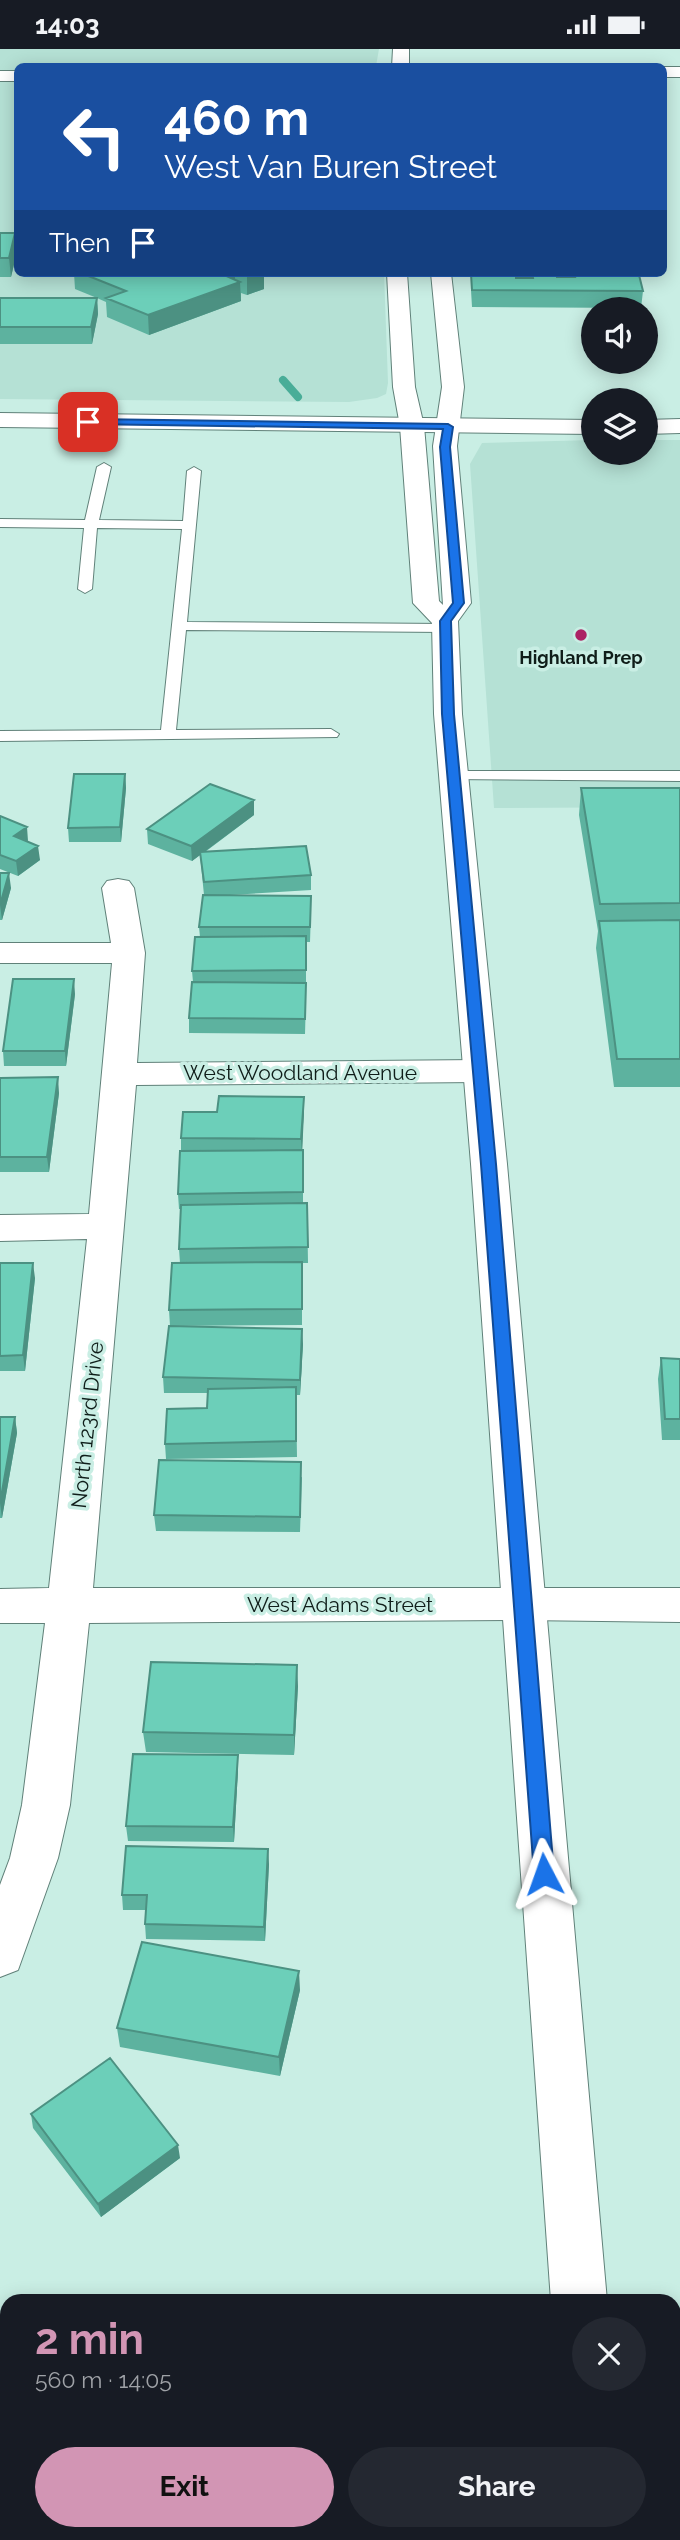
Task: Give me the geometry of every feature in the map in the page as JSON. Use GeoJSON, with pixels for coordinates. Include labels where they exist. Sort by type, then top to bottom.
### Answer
{"type":"FeatureCollection","features":[{"type":"Feature","properties":{"kind":"street"},"geometry":{"type":"LineString","coordinates":[[397,277],[404,387],[412,426],[426,603],[446,624]]}},
{"type":"Feature","properties":{"kind":"street"},"geometry":{"type":"LineString","coordinates":[[422,277],[424,299],[435,309],[446,312]]}},
{"type":"Feature","properties":{"kind":"street"},"geometry":{"type":"LineString","coordinates":[[442,277],[453,387],[445,447],[458,603],[446,624],[453,776],[480,1071],[578,2294]]}},
{"type":"Feature","properties":{"kind":"street"},"geometry":{"type":"LineString","coordinates":[[0,420],[581,427]]}},
{"type":"Feature","properties":{"kind":"street"},"geometry":{"type":"LineString","coordinates":[[658,427],[680,426]]}},
{"type":"Feature","properties":{"kind":"street","name":"North 123rd Drive"},"geometry":{"type":"LineString","coordinates":[[0,1955],[34,1858],[46,1805],[69,1606],[121,1074],[129,953],[118,888]]}},
{"type":"Feature","properties":{"kind":"street"},"geometry":{"type":"LineString","coordinates":[[0,953],[129,953]]}},
{"type":"Feature","properties":{"kind":"street","name":"West Woodland Avenue"},"geometry":{"type":"LineString","coordinates":[[121,1074],[480,1071]]}},
{"type":"Feature","properties":{"kind":"street"},"geometry":{"type":"LineString","coordinates":[[0,1228],[107,1226]]}},
{"type":"Feature","properties":{"kind":"street","name":"West Adams Street"},"geometry":{"type":"LineString","coordinates":[[0,1606],[523,1603],[680,1605]]}},
{"type":"Feature","properties":{"kind":"lane"},"geometry":{"type":"LineString","coordinates":[[85,589],[91,524],[104,467]]}},
{"type":"Feature","properties":{"kind":"lane"},"geometry":{"type":"LineString","coordinates":[[168,735],[194,471]]}},
{"type":"Feature","properties":{"kind":"lane"},"geometry":{"type":"LineString","coordinates":[[0,523],[189,525]]}},
{"type":"Feature","properties":{"kind":"lane"},"geometry":{"type":"LineString","coordinates":[[180,626],[446,624]]}},
{"type":"Feature","properties":{"kind":"lane"},"geometry":{"type":"LineString","coordinates":[[0,736],[331,734]]}},
{"type":"Feature","properties":{"kind":"lane"},"geometry":{"type":"LineString","coordinates":[[453,776],[680,776]]}},
{"type":"Feature","properties":{"kind":"shaded area"},"geometry":{"type":"Polygon","coordinates":[[[0,49],[379,49],[377,63],[14,63],[14,71],[0,71],[0,49]]]}},
{"type":"Feature","properties":{"kind":"shaded area"},"geometry":{"type":"Polygon","coordinates":[[[0,81],[14,81],[14,277],[384,277],[388,383],[386,394],[377,398],[349,402],[0,399],[0,81]]]}},
{"type":"Feature","properties":{"kind":"shaded area","name":"Highland Prep"},"geometry":{"type":"Polygon","coordinates":[[[581,440],[581,465],[658,465],[658,440],[680,440],[680,807],[494,808],[470,464],[482,443],[581,440]]]}},
{"type":"Feature","properties":{"kind":"building"},"geometry":{"type":"Polygon","coordinates":[[[0,233],[14,233],[9,258],[0,258],[0,233]]]}},
{"type":"Feature","properties":{"kind":"building"},"geometry":{"type":"Polygon","coordinates":[[[91,277],[229,277],[240,282],[148,315],[106,298],[126,291],[91,277]]]}},
{"type":"Feature","properties":{"kind":"building"},"geometry":{"type":"Polygon","coordinates":[[[471,277],[640,277],[643,291],[472,290],[471,277]]]}},
{"type":"Feature","properties":{"kind":"building"},"geometry":{"type":"Polygon","coordinates":[[[0,298],[97,298],[91,327],[0,327],[0,298]]]}},
{"type":"Feature","properties":{"kind":"building"},"geometry":{"type":"Polygon","coordinates":[[[74,774],[125,774],[120,827],[68,828],[74,774]]]}},
{"type":"Feature","properties":{"kind":"building"},"geometry":{"type":"Polygon","coordinates":[[[210,784],[254,800],[191,846],[147,829],[210,784]]]}},
{"type":"Feature","properties":{"kind":"building"},"geometry":{"type":"Polygon","coordinates":[[[581,788],[680,788],[680,903],[600,904],[581,788]]]}},
{"type":"Feature","properties":{"kind":"building"},"geometry":{"type":"Polygon","coordinates":[[[0,816],[27,827],[14,836],[38,846],[16,861],[0,855],[0,816]]]}},
{"type":"Feature","properties":{"kind":"building"},"geometry":{"type":"Polygon","coordinates":[[[306,846],[311,875],[204,882],[200,852],[306,846]]]}},
{"type":"Feature","properties":{"kind":"building"},"geometry":{"type":"Polygon","coordinates":[[[0,873],[9,873],[0,905],[0,873]]]}},
{"type":"Feature","properties":{"kind":"building"},"geometry":{"type":"Polygon","coordinates":[[[203,895],[311,896],[310,927],[199,927],[203,895]]]}},
{"type":"Feature","properties":{"kind":"building"},"geometry":{"type":"Polygon","coordinates":[[[680,920],[680,1059],[617,1059],[599,921],[680,920]]]}},
{"type":"Feature","properties":{"kind":"building"},"geometry":{"type":"Polygon","coordinates":[[[306,936],[306,970],[192,971],[195,937],[306,936]]]}},
{"type":"Feature","properties":{"kind":"building"},"geometry":{"type":"Polygon","coordinates":[[[13,979],[74,979],[65,1051],[3,1051],[13,979]]]}},
{"type":"Feature","properties":{"kind":"building"},"geometry":{"type":"Polygon","coordinates":[[[192,982],[306,983],[305,1019],[189,1018],[192,982]]]}},
{"type":"Feature","properties":{"kind":"building"},"geometry":{"type":"Polygon","coordinates":[[[58,1077],[47,1157],[0,1157],[0,1078],[58,1077]]]}},
{"type":"Feature","properties":{"kind":"building"},"geometry":{"type":"Polygon","coordinates":[[[219,1096],[304,1097],[301,1139],[181,1138],[183,1112],[217,1112],[219,1096]]]}},
{"type":"Feature","properties":{"kind":"building"},"geometry":{"type":"Polygon","coordinates":[[[303,1150],[303,1192],[178,1194],[180,1151],[303,1150]]]}},
{"type":"Feature","properties":{"kind":"building"},"geometry":{"type":"Polygon","coordinates":[[[307,1203],[308,1247],[179,1249],[181,1205],[307,1203]]]}},
{"type":"Feature","properties":{"kind":"building"},"geometry":{"type":"Polygon","coordinates":[[[302,1262],[302,1309],[169,1310],[172,1263],[302,1262]]]}},
{"type":"Feature","properties":{"kind":"building"},"geometry":{"type":"Polygon","coordinates":[[[0,1263],[33,1263],[23,1355],[0,1356],[0,1263]]]}},
{"type":"Feature","properties":{"kind":"building"},"geometry":{"type":"Polygon","coordinates":[[[169,1326],[302,1329],[300,1380],[163,1377],[169,1326]]]}},
{"type":"Feature","properties":{"kind":"building"},"geometry":{"type":"Polygon","coordinates":[[[661,1358],[680,1359],[680,1419],[665,1419],[661,1358]]]}},
{"type":"Feature","properties":{"kind":"building"},"geometry":{"type":"Polygon","coordinates":[[[296,1387],[296,1441],[165,1444],[167,1409],[207,1408],[208,1389],[296,1387]]]}},
{"type":"Feature","properties":{"kind":"building"},"geometry":{"type":"Polygon","coordinates":[[[0,1417],[15,1417],[0,1503],[0,1417]]]}},
{"type":"Feature","properties":{"kind":"building"},"geometry":{"type":"Polygon","coordinates":[[[159,1460],[301,1462],[300,1517],[154,1515],[159,1460]]]}},
{"type":"Feature","properties":{"kind":"building"},"geometry":{"type":"Polygon","coordinates":[[[151,1662],[297,1665],[294,1735],[143,1732],[151,1662]]]}},
{"type":"Feature","properties":{"kind":"building"},"geometry":{"type":"Polygon","coordinates":[[[133,1754],[238,1755],[233,1827],[126,1826],[133,1754]]]}},
{"type":"Feature","properties":{"kind":"building"},"geometry":{"type":"Polygon","coordinates":[[[126,1846],[268,1849],[264,1927],[145,1924],[147,1895],[122,1895],[126,1846]]]}},
{"type":"Feature","properties":{"kind":"building"},"geometry":{"type":"Polygon","coordinates":[[[142,1942],[299,1971],[279,2057],[117,2028],[142,1942]]]}},
{"type":"Feature","properties":{"kind":"building"},"geometry":{"type":"Polygon","coordinates":[[[110,2058],[178,2145],[98,2204],[31,2114],[110,2058]]]}},
{"type":"Feature","properties":{"kind":"waterway"},"geometry":{"type":"LineString","coordinates":[[283,380],[298,397]]}},
{"type":"Feature","properties":{"kind":"place","name":"Highland Prep"},"geometry":{"type":"Point","coordinates":[581,635]}},
{"type":"Feature","properties":{"kind":"route"},"geometry":{"type":"LineString","coordinates":[[88,422],[448,427],[445,447],[458,603],[445,621],[448,714],[489,1164],[544,1874]]}}]}
